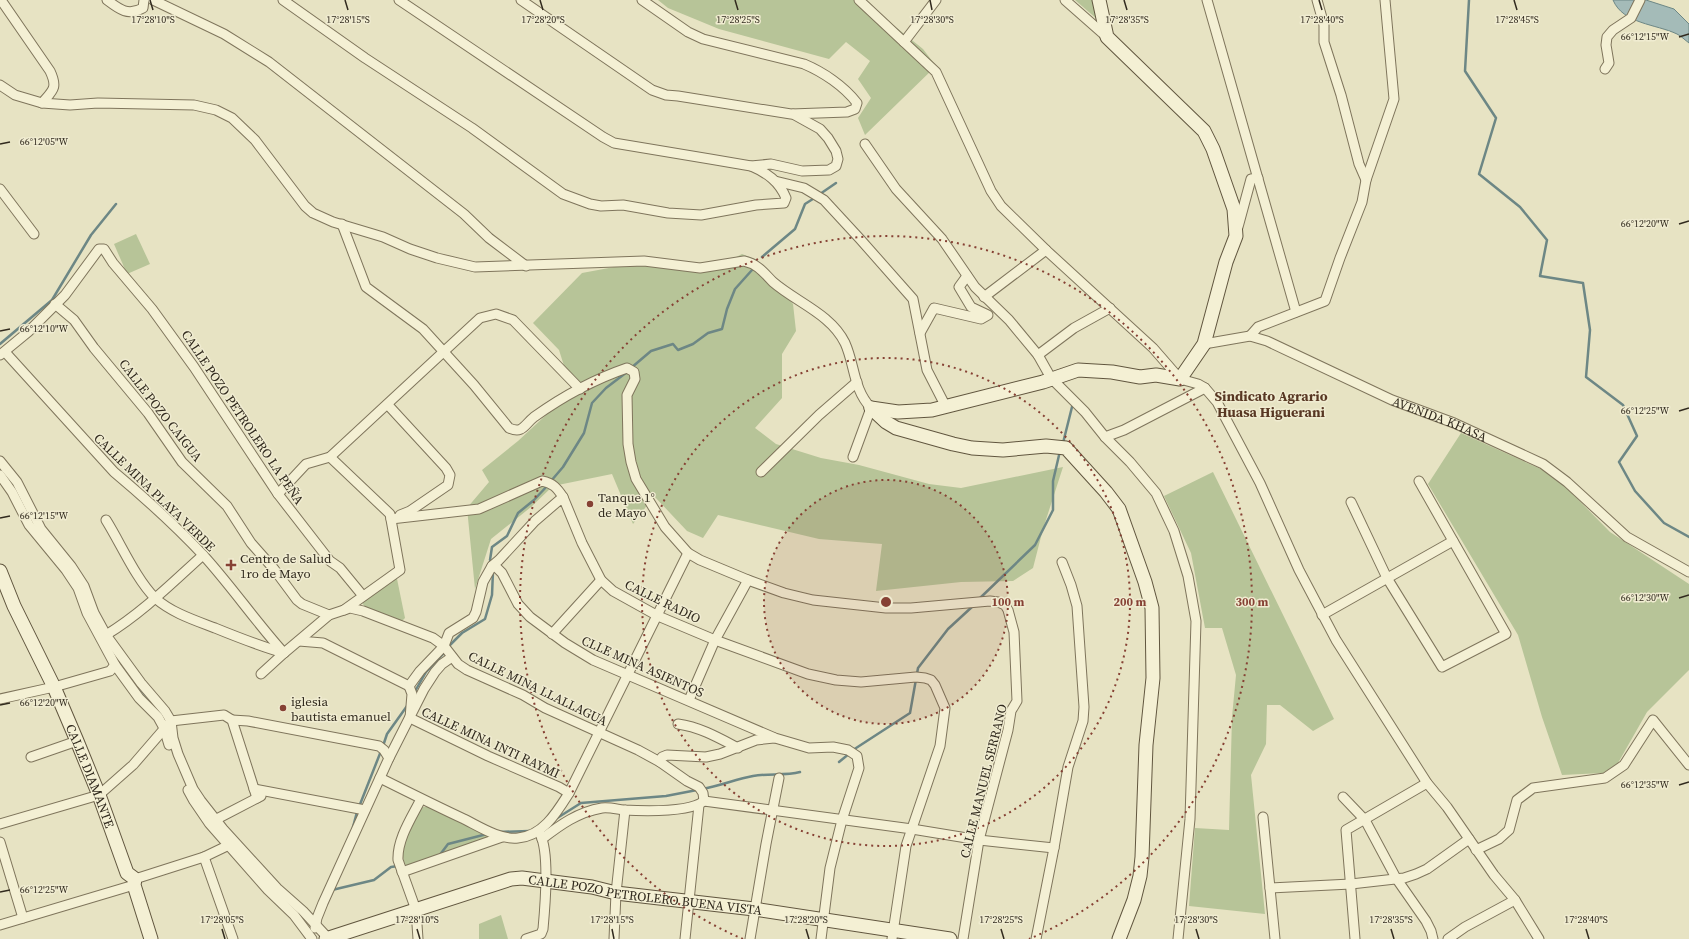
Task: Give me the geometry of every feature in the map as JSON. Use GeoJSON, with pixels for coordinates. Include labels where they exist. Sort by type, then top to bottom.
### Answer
{"type":"FeatureCollection","features":[{"type":"Feature","properties":{"kind":"street"},"geometry":{"type":"LineString","coordinates":[[1,0],[50,71],[55,81],[55,88],[42,103]]}},
{"type":"Feature","properties":{"kind":"street"},"geometry":{"type":"LineString","coordinates":[[107,0],[125,12],[131,12],[143,8],[144,0]]}},
{"type":"Feature","properties":{"kind":"street"},"geometry":{"type":"LineString","coordinates":[[153,0],[224,34],[270,62],[464,214],[489,238],[526,266]]}},
{"type":"Feature","properties":{"kind":"street"},"geometry":{"type":"LineString","coordinates":[[283,0],[365,58],[472,128],[563,194],[574,198],[601,206],[623,205],[668,213],[701,215],[756,204],[784,203],[786,198],[775,181],[766,173],[751,166]]}},
{"type":"Feature","properties":{"kind":"street"},"geometry":{"type":"LineString","coordinates":[[399,0],[614,143],[751,166],[771,164],[802,171],[819,172],[829,170],[836,166],[838,158],[836,151],[828,138],[820,130],[791,114]]}},
{"type":"Feature","properties":{"kind":"street"},"geometry":{"type":"LineString","coordinates":[[521,0],[652,90],[666,95],[791,114],[847,112],[855,109],[857,102],[852,96],[816,69],[804,64],[703,39],[688,32],[642,0]]}},
{"type":"Feature","properties":{"kind":"street"},"geometry":{"type":"LineString","coordinates":[[858,0],[936,72],[991,191],[1001,206],[1046,250],[1153,348],[1180,379]]}},
{"type":"Feature","properties":{"kind":"street"},"geometry":{"type":"LineString","coordinates":[[904,42],[936,0]]}},
{"type":"Feature","properties":{"kind":"street"},"geometry":{"type":"LineString","coordinates":[[1065,0],[1107,36],[1204,131],[1218,162],[1234,209],[1236,236]]}},
{"type":"Feature","properties":{"kind":"street"},"geometry":{"type":"LineString","coordinates":[[1099,0],[1107,36]]}},
{"type":"Feature","properties":{"kind":"street"},"geometry":{"type":"LineString","coordinates":[[1207,0],[1296,312]]}},
{"type":"Feature","properties":{"kind":"street"},"geometry":{"type":"LineString","coordinates":[[1317,0],[1324,25],[1324,42],[1341,95],[1359,164],[1366,180]]}},
{"type":"Feature","properties":{"kind":"street"},"geometry":{"type":"LineString","coordinates":[[1250,336],[1258,327],[1325,301],[1362,202],[1366,180],[1394,99],[1385,0]]}},
{"type":"Feature","properties":{"kind":"street"},"geometry":{"type":"LineString","coordinates":[[1605,69],[1609,63],[1606,45],[1607,37],[1613,30],[1630,18],[1640,0]]}},
{"type":"Feature","properties":{"kind":"street"},"geometry":{"type":"LineString","coordinates":[[0,85],[15,95],[42,103],[70,105],[98,103],[194,105],[216,110],[232,118],[255,140],[305,206],[313,213],[383,237],[410,249],[467,266],[484,268],[654,261],[700,268],[744,261],[750,262],[757,266],[774,282],[823,317],[839,334],[845,343],[862,396],[871,408],[886,422],[896,428],[972,448],[1003,450],[1046,446],[1066,448],[1106,492],[1119,509],[1145,582],[1152,608],[1153,678],[1146,745],[1142,856],[1140,876],[1134,900],[1119,939]]}},
{"type":"Feature","properties":{"kind":"street"},"geometry":{"type":"LineString","coordinates":[[865,144],[896,189],[942,239],[975,288],[1009,320],[1038,355],[1051,378],[1085,412],[1104,437],[1130,462],[1156,493],[1176,538],[1188,576],[1196,621],[1190,819],[1178,939]]}},
{"type":"Feature","properties":{"kind":"street"},"geometry":{"type":"LineString","coordinates":[[1180,379],[1204,344],[1226,262],[1236,236],[1251,179],[1258,178]]}},
{"type":"Feature","properties":{"kind":"street"},"geometry":{"type":"LineString","coordinates":[[775,181],[804,188],[824,200],[913,299],[927,370],[946,407]]}},
{"type":"Feature","properties":{"kind":"street"},"geometry":{"type":"LineString","coordinates":[[0,189],[34,234]]}},
{"type":"Feature","properties":{"kind":"street"},"geometry":{"type":"LineString","coordinates":[[342,224],[366,287],[423,329],[474,385],[509,428],[521,430],[534,417],[599,378],[627,368],[634,372],[635,379],[627,395],[628,444],[636,479],[665,527],[688,553],[700,560],[748,580],[715,640],[689,700]]}},
{"type":"Feature","properties":{"kind":"street","name":"CALLE POZO PETROLERO LA PEÑA"},"geometry":{"type":"LineString","coordinates":[[55,304],[65,295],[100,249],[104,249],[113,263],[152,309],[177,343],[278,494],[330,561],[340,568],[363,596]]}},
{"type":"Feature","properties":{"kind":"street"},"geometry":{"type":"LineString","coordinates":[[984,296],[1046,250]]}},
{"type":"Feature","properties":{"kind":"street"},"geometry":{"type":"LineString","coordinates":[[920,333],[934,308],[981,319],[988,315],[971,307],[959,287],[967,276]]}},
{"type":"Feature","properties":{"kind":"street"},"geometry":{"type":"LineString","coordinates":[[2,354],[28,332],[55,304]]}},
{"type":"Feature","properties":{"kind":"street","name":"CALLE POZO CAIGUA"},"geometry":{"type":"LineString","coordinates":[[55,304],[74,320],[94,348],[148,412],[182,462],[227,506],[251,543],[274,569],[297,600],[302,604],[329,615]]}},
{"type":"Feature","properties":{"kind":"street"},"geometry":{"type":"LineString","coordinates":[[1038,355],[1074,328],[1110,308]]}},
{"type":"Feature","properties":{"kind":"street"},"geometry":{"type":"LineString","coordinates":[[278,494],[306,464],[330,457],[480,318],[496,314],[512,320],[580,389]]}},
{"type":"Feature","properties":{"kind":"street","name":"AVENIDA KHASA"},"geometry":{"type":"LineString","coordinates":[[1204,344],[1250,336],[1267,341],[1392,400],[1454,423],[1543,464],[1567,482],[1627,537],[1689,572]]}},
{"type":"Feature","properties":{"kind":"street","name":"CALLE MINA PLAYA VERDE"},"geometry":{"type":"LineString","coordinates":[[2,354],[114,472],[134,489],[203,556],[238,596],[259,625],[284,653]]}},
{"type":"Feature","properties":{"kind":"street"},"geometry":{"type":"LineString","coordinates":[[871,408],[898,412],[914,412],[946,407],[1043,382],[1078,370],[1112,372],[1140,377],[1156,375],[1180,379],[1198,384],[1205,388],[1217,402],[1260,483],[1299,570],[1345,655],[1428,783],[1447,807],[1494,875],[1515,900],[1539,939]]}},
{"type":"Feature","properties":{"kind":"street"},"geometry":{"type":"LineString","coordinates":[[761,472],[819,415],[857,382]]}},
{"type":"Feature","properties":{"kind":"street"},"geometry":{"type":"LineString","coordinates":[[1104,437],[1124,430],[1205,388]]}},
{"type":"Feature","properties":{"kind":"street"},"geometry":{"type":"LineString","coordinates":[[388,404],[446,468],[450,475],[448,486],[410,511],[391,519]]}},
{"type":"Feature","properties":{"kind":"street"},"geometry":{"type":"LineString","coordinates":[[853,457],[871,408]]}},
{"type":"Feature","properties":{"kind":"street"},"geometry":{"type":"LineString","coordinates":[[261,674],[329,615],[344,610],[400,570],[391,519],[386,509],[330,457]]}},
{"type":"Feature","properties":{"kind":"street"},"geometry":{"type":"LineString","coordinates":[[0,461],[17,482],[41,529],[71,566],[84,586],[94,613],[106,635],[136,678],[165,711],[171,721],[173,738],[183,768],[193,789],[212,821],[229,845],[268,890],[294,915],[325,938]]}},
{"type":"Feature","properties":{"kind":"street"},"geometry":{"type":"LineString","coordinates":[[0,475],[12,492],[29,525],[66,570],[78,588],[87,613],[116,665],[139,698],[158,717],[164,728],[177,767],[194,801],[277,888],[303,911],[325,938]]}},
{"type":"Feature","properties":{"kind":"street"},"geometry":{"type":"LineString","coordinates":[[299,641],[323,643],[388,674],[409,686],[420,671],[444,646],[449,633],[473,618],[476,612],[483,582],[492,566],[539,517],[563,497],[551,483],[542,481],[480,509],[391,519]]}},
{"type":"Feature","properties":{"kind":"street"},"geometry":{"type":"LineString","coordinates":[[1351,502],[1387,578],[1442,667],[1506,634],[1419,481]]}},
{"type":"Feature","properties":{"kind":"street","name":"CALLE RADIO"},"geometry":{"type":"LineString","coordinates":[[563,497],[582,543],[600,580],[613,592],[658,616],[715,640],[808,674],[836,680],[861,682],[916,677],[931,680],[942,699],[945,708],[943,726],[940,746],[912,829]]}},
{"type":"Feature","properties":{"kind":"street"},"geometry":{"type":"LineString","coordinates":[[106,520],[139,576],[155,597],[180,614],[261,646],[284,653]]}},
{"type":"Feature","properties":{"kind":"street"},"geometry":{"type":"LineString","coordinates":[[1322,615],[1453,541]]}},
{"type":"Feature","properties":{"kind":"street"},"geometry":{"type":"LineString","coordinates":[[540,835],[569,794],[688,553]]}},
{"type":"Feature","properties":{"kind":"street"},"geometry":{"type":"LineString","coordinates":[[106,635],[124,624],[203,556]]}},
{"type":"Feature","properties":{"kind":"street"},"geometry":{"type":"LineString","coordinates":[[1036,939],[1068,767],[1083,721],[1084,707],[1077,606],[1062,562]]}},
{"type":"Feature","properties":{"kind":"street","name":"CLLE MINA ASIENTOS"},"geometry":{"type":"LineString","coordinates":[[492,566],[497,568],[502,573],[514,598],[522,610],[552,634],[582,654],[627,675],[689,700],[775,738],[809,748],[833,747],[848,750],[857,756],[859,768],[842,820],[830,868],[822,919],[821,939]]}},
{"type":"Feature","properties":{"kind":"street","name":"CALLE DIAMANTE"},"geometry":{"type":"LineString","coordinates":[[0,570],[17,612],[54,687],[77,741],[99,795],[127,873],[134,882],[152,939]]}},
{"type":"Feature","properties":{"kind":"street"},"geometry":{"type":"LineString","coordinates":[[552,634],[600,580]]}},
{"type":"Feature","properties":{"kind":"street","name":"CALLE MANUEL SERRANO"},"geometry":{"type":"LineString","coordinates":[[748,580],[784,593],[813,600],[886,608],[998,602],[1004,605],[1008,610],[1012,622],[1017,701],[1011,711],[1006,737],[979,840],[964,939]]}},
{"type":"Feature","properties":{"kind":"street","name":"CALLE MINA LLALLAGUA"},"geometry":{"type":"LineString","coordinates":[[344,610],[350,608],[363,611],[426,634],[444,646],[458,664],[467,670],[523,695],[545,708],[599,732],[660,762],[698,787],[703,793],[702,803]]}},
{"type":"Feature","properties":{"kind":"street"},"geometry":{"type":"LineString","coordinates":[[315,924],[364,810],[424,689],[442,664],[452,657]]}},
{"type":"Feature","properties":{"kind":"street"},"geometry":{"type":"LineString","coordinates":[[0,699],[54,687],[110,671],[116,665]]}},
{"type":"Feature","properties":{"kind":"street","name":"CALLE MINA INTI RAYMI"},"geometry":{"type":"LineString","coordinates":[[409,686],[412,694],[410,718],[488,756],[560,787],[569,794]]}},
{"type":"Feature","properties":{"kind":"street"},"geometry":{"type":"LineString","coordinates":[[0,824],[99,795],[133,765],[171,721],[224,715],[232,720],[248,721],[378,746],[384,750],[389,758]]}},
{"type":"Feature","properties":{"kind":"street"},"geometry":{"type":"LineString","coordinates":[[232,720],[255,794]]}},
{"type":"Feature","properties":{"kind":"street"},"geometry":{"type":"LineString","coordinates":[[1476,850],[1499,839],[1509,830],[1517,800],[1533,788],[1605,778],[1624,765],[1653,720],[1689,765]]}},
{"type":"Feature","properties":{"kind":"street"},"geometry":{"type":"LineString","coordinates":[[678,724],[708,732],[738,748]]}},
{"type":"Feature","properties":{"kind":"street"},"geometry":{"type":"LineString","coordinates":[[660,762],[662,757],[667,755],[706,757],[738,748],[756,740],[775,738]]}},
{"type":"Feature","properties":{"kind":"street"},"geometry":{"type":"LineString","coordinates":[[31,757],[77,741]]}},
{"type":"Feature","properties":{"kind":"street"},"geometry":{"type":"LineString","coordinates":[[380,778],[421,799],[502,836],[520,838],[540,835],[584,813],[603,808],[625,810],[680,809],[702,803],[912,829],[979,840],[1054,848]]}},
{"type":"Feature","properties":{"kind":"street"},"geometry":{"type":"LineString","coordinates":[[750,939],[754,910],[779,778]]}},
{"type":"Feature","properties":{"kind":"street"},"geometry":{"type":"LineString","coordinates":[[1355,939],[1346,830],[1428,783]]}},
{"type":"Feature","properties":{"kind":"street"},"geometry":{"type":"LineString","coordinates":[[212,821],[255,794],[268,792],[364,810]]}},
{"type":"Feature","properties":{"kind":"street"},"geometry":{"type":"LineString","coordinates":[[1344,797],[1365,820],[1396,878],[1426,921],[1433,939]]}},
{"type":"Feature","properties":{"kind":"street"},"geometry":{"type":"LineString","coordinates":[[418,939],[416,910],[398,860],[398,847],[421,799]]}},
{"type":"Feature","properties":{"kind":"street"},"geometry":{"type":"LineString","coordinates":[[685,939],[702,803]]}},
{"type":"Feature","properties":{"kind":"street"},"geometry":{"type":"LineString","coordinates":[[614,939],[616,893],[625,810]]}},
{"type":"Feature","properties":{"kind":"street"},"geometry":{"type":"LineString","coordinates":[[1263,817],[1275,939]]}},
{"type":"Feature","properties":{"kind":"street"},"geometry":{"type":"LineString","coordinates":[[893,935],[902,868],[912,829]]}},
{"type":"Feature","properties":{"kind":"street"},"geometry":{"type":"LineString","coordinates":[[526,939],[541,934],[542,929],[547,889],[545,881],[544,848],[540,835]]}},
{"type":"Feature","properties":{"kind":"street"},"geometry":{"type":"LineString","coordinates":[[402,872],[502,836]]}},
{"type":"Feature","properties":{"kind":"street"},"geometry":{"type":"LineString","coordinates":[[1270,888],[1351,884],[1416,874],[1427,869],[1469,839]]}},
{"type":"Feature","properties":{"kind":"street"},"geometry":{"type":"LineString","coordinates":[[0,842],[23,918]]}},
{"type":"Feature","properties":{"kind":"street"},"geometry":{"type":"LineString","coordinates":[[0,924],[134,882],[204,857],[229,845]]}},
{"type":"Feature","properties":{"kind":"street"},"geometry":{"type":"LineString","coordinates":[[204,857],[233,939]]}},
{"type":"Feature","properties":{"kind":"street","name":"CALLE POZO PETROLERO BUENA VISTA"},"geometry":{"type":"LineString","coordinates":[[325,938],[511,879],[522,878],[592,887],[616,893],[689,901],[822,919],[893,935],[950,939]]}},
{"type":"Feature","properties":{"kind":"street"},"geometry":{"type":"LineString","coordinates":[[1448,939],[1464,927],[1515,900]]}},
{"type":"Feature","properties":{"kind":"street"},"geometry":{"type":"LineString","coordinates":[[315,924],[325,938]]}},
{"type":"Feature","properties":{"kind":"green space"},"geometry":{"type":"Polygon","coordinates":[[[658,0],[862,0],[923,49],[936,66],[865,135],[858,118],[871,98],[858,79],[870,61],[846,42],[829,59],[719,29],[668,8],[658,0]]]}},
{"type":"Feature","properties":{"kind":"green space"},"geometry":{"type":"Polygon","coordinates":[[[1075,0],[1092,0],[1098,20],[1075,0]]]}},
{"type":"Feature","properties":{"kind":"green space"},"geometry":{"type":"Polygon","coordinates":[[[136,234],[150,264],[127,274],[114,244],[136,234]]]}},
{"type":"Feature","properties":{"kind":"green space"},"geometry":{"type":"Polygon","coordinates":[[[742,254],[757,260],[793,304],[796,331],[782,354],[782,398],[755,428],[776,444],[821,458],[859,465],[929,484],[961,488],[1063,467],[1043,529],[1033,568],[1013,581],[961,582],[876,591],[882,544],[819,539],[718,515],[703,538],[687,531],[654,496],[633,524],[612,474],[553,486],[531,507],[491,539],[475,589],[467,508],[489,482],[482,470],[518,441],[572,391],[559,350],[533,323],[582,273],[625,265],[677,265],[713,269],[742,254]]]}},
{"type":"Feature","properties":{"kind":"green space"},"geometry":{"type":"Polygon","coordinates":[[[1461,433],[1554,475],[1610,532],[1689,584],[1689,670],[1647,712],[1618,763],[1603,773],[1562,775],[1542,717],[1518,635],[1428,484],[1461,433]]]}},
{"type":"Feature","properties":{"kind":"green space"},"geometry":{"type":"Polygon","coordinates":[[[1213,472],[1334,719],[1313,731],[1280,705],[1267,705],[1266,744],[1251,775],[1265,914],[1189,906],[1195,828],[1229,830],[1232,717],[1236,675],[1222,628],[1205,628],[1191,553],[1164,496],[1213,472]]]}},
{"type":"Feature","properties":{"kind":"green space"},"geometry":{"type":"Polygon","coordinates":[[[396,574],[405,618],[402,621],[365,608],[361,600],[396,574]]]}},
{"type":"Feature","properties":{"kind":"green space"},"geometry":{"type":"Polygon","coordinates":[[[423,807],[428,807],[491,837],[406,866],[403,859],[403,852],[406,837],[420,809],[423,807]]]}},
{"type":"Feature","properties":{"kind":"green space"},"geometry":{"type":"Polygon","coordinates":[[[501,915],[508,939],[479,939],[479,924],[501,915]]]}},
{"type":"Feature","properties":{"kind":"water"},"geometry":{"type":"Polygon","coordinates":[[[1613,0],[1646,0],[1674,9],[1689,24],[1689,43],[1677,34],[1632,19],[1618,8],[1613,0]]]}},
{"type":"Feature","properties":{"kind":"waterway"},"geometry":{"type":"LineString","coordinates":[[1469,0],[1465,71],[1496,118],[1479,174],[1520,207],[1547,240],[1540,276],[1583,283],[1590,330],[1586,377],[1623,405],[1637,436],[1619,462],[1635,491],[1664,523],[1689,537]]}},
{"type":"Feature","properties":{"kind":"waterway"},"geometry":{"type":"LineString","coordinates":[[820,194],[836,183]]}},
{"type":"Feature","properties":{"kind":"waterway"},"geometry":{"type":"LineString","coordinates":[[762,257],[795,229],[805,204],[816,197]]}},
{"type":"Feature","properties":{"kind":"waterway"},"geometry":{"type":"LineString","coordinates":[[0,344],[52,300],[91,235],[116,204]]}},
{"type":"Feature","properties":{"kind":"waterway"},"geometry":{"type":"LineString","coordinates":[[631,368],[651,351],[673,344],[678,350],[693,344],[708,333],[722,329],[727,309],[735,289],[752,270]]}},
{"type":"Feature","properties":{"kind":"waterway"},"geometry":{"type":"LineString","coordinates":[[551,481],[563,467],[584,433],[592,403],[606,388],[627,372]]}},
{"type":"Feature","properties":{"kind":"waterway"},"geometry":{"type":"LineString","coordinates":[[1063,443],[1073,403]]}},
{"type":"Feature","properties":{"kind":"waterway"},"geometry":{"type":"LineString","coordinates":[[979,599],[1035,545],[1053,510],[1053,481],[1060,451]]}},
{"type":"Feature","properties":{"kind":"waterway"},"geometry":{"type":"LineString","coordinates":[[0,469],[14,485],[19,495]]}},
{"type":"Feature","properties":{"kind":"waterway"},"geometry":{"type":"LineString","coordinates":[[490,560],[492,547],[507,536],[518,513],[534,500],[548,485]]}},
{"type":"Feature","properties":{"kind":"waterway"},"geometry":{"type":"LineString","coordinates":[[450,645],[462,633],[485,619],[492,595],[493,571]]}},
{"type":"Feature","properties":{"kind":"waterway"},"geometry":{"type":"LineString","coordinates":[[853,750],[910,713],[918,668],[948,629],[973,606]]}},
{"type":"Feature","properties":{"kind":"waterway"},"geometry":{"type":"LineString","coordinates":[[414,693],[426,672],[445,652]]}},
{"type":"Feature","properties":{"kind":"waterway"},"geometry":{"type":"LineString","coordinates":[[137,690],[162,712]]}},
{"type":"Feature","properties":{"kind":"waterway"},"geometry":{"type":"LineString","coordinates":[[383,746],[387,734],[407,706]]}},
{"type":"Feature","properties":{"kind":"waterway"},"geometry":{"type":"LineString","coordinates":[[353,827],[357,812],[381,751]]}},
{"type":"Feature","properties":{"kind":"waterway"},"geometry":{"type":"LineString","coordinates":[[839,762],[850,753]]}},
{"type":"Feature","properties":{"kind":"waterway"},"geometry":{"type":"LineString","coordinates":[[702,789],[753,776],[800,772]]}},
{"type":"Feature","properties":{"kind":"waterway"},"geometry":{"type":"LineString","coordinates":[[554,820],[581,803],[666,796],[697,790]]}},
{"type":"Feature","properties":{"kind":"waterway"},"geometry":{"type":"LineString","coordinates":[[498,832],[529,831]]}},
{"type":"Feature","properties":{"kind":"waterway"},"geometry":{"type":"LineString","coordinates":[[439,856],[448,844],[487,834]]}},
{"type":"Feature","properties":{"kind":"waterway"},"geometry":{"type":"LineString","coordinates":[[332,890],[374,880],[391,867],[398,866]]}},
{"type":"Feature","properties":{"kind":"place","name":"Tanque 1° de Mayo"},"geometry":{"type":"Point","coordinates":[590,504]}},
{"type":"Feature","properties":{"kind":"place","name":"Centro de Salud 1ro de Mayo"},"geometry":{"type":"Point","coordinates":[231,565]}},
{"type":"Feature","properties":{"kind":"place","name":"iglesia bautista emanuel"},"geometry":{"type":"Point","coordinates":[283,708]}},
{"type":"Feature","properties":{"kind":"district","name":"Sindicato Agrario Huasa Higuerani"},"geometry":{"type":"Point","coordinates":[1271,404]}}]}
